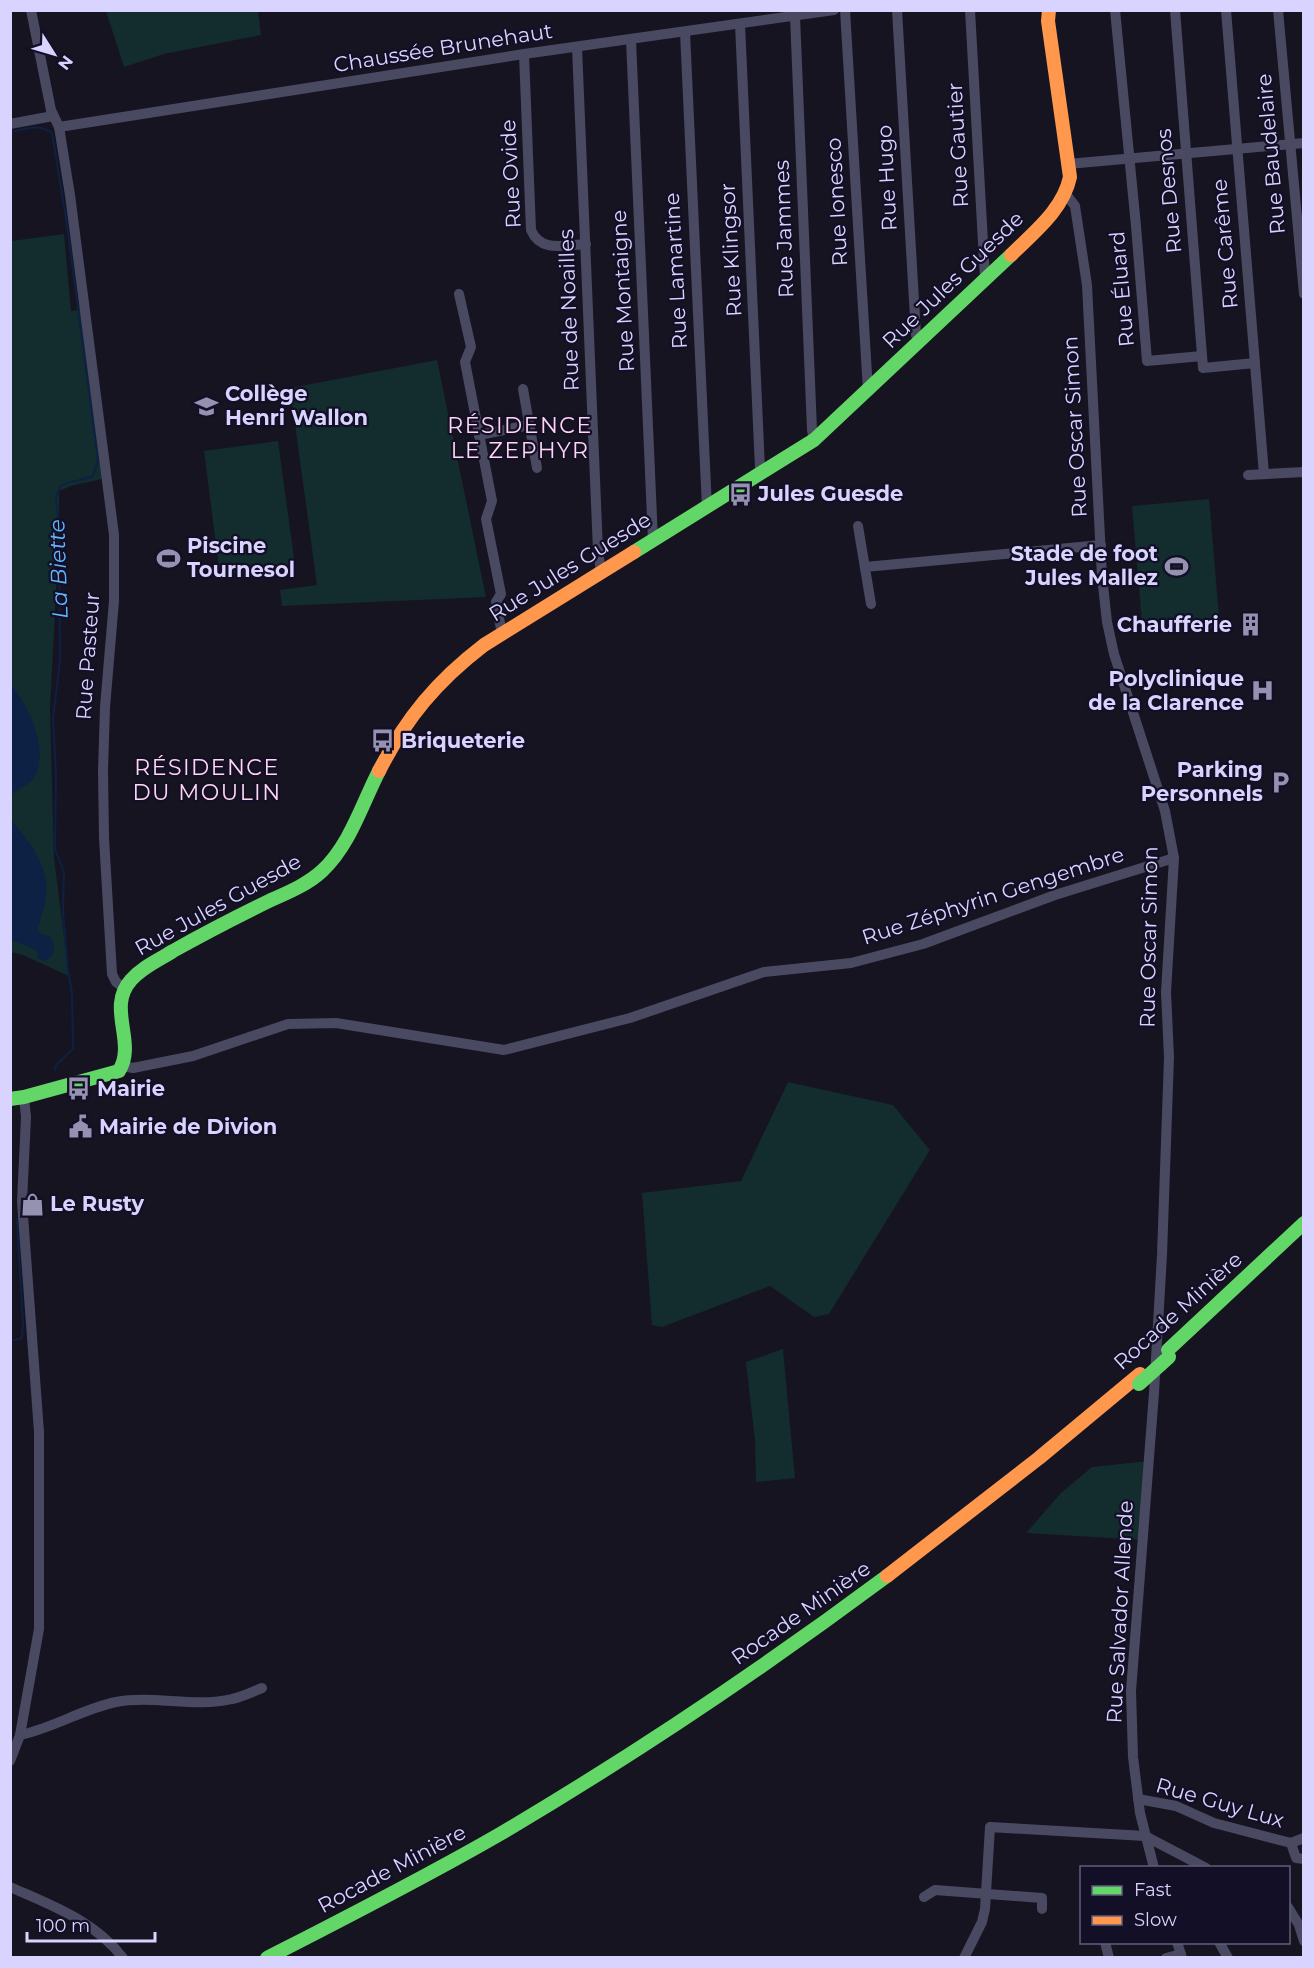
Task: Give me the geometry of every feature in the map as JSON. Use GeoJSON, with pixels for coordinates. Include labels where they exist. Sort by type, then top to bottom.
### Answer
{"type":"FeatureCollection","features":[{"type":"Feature","properties":{"kind":"main road"},"geometry":{"type":"LineString","coordinates":[[1049,10],[1048,21],[1070,177],[1066,194]]}},
{"type":"Feature","properties":{"kind":"main road","name":"Rue Jules Guesde"},"geometry":{"type":"LineString","coordinates":[[124,988],[143,969],[171,952],[288,892],[324,870],[348,837],[396,737],[418,705],[449,671],[502,634],[814,440],[1040,227],[1061,204],[1066,194]]}},
{"type":"Feature","properties":{"kind":"main road"},"geometry":{"type":"LineString","coordinates":[[17,1098],[119,1071],[123,1066],[125,1051],[119,1005],[124,988]]}},
{"type":"Feature","properties":{"kind":"main road","name":"Rocade Minière"},"geometry":{"type":"LineString","coordinates":[[1168,1354],[1304,1223]]}},
{"type":"Feature","properties":{"kind":"main road","name":"Rocade Minière"},"geometry":{"type":"LineString","coordinates":[[287,1958],[389,1905],[607,1779],[707,1715],[823,1635],[998,1504],[1304,1232]]}},
{"type":"Feature","properties":{"kind":"main road","name":"Rocade Minière"},"geometry":{"type":"LineString","coordinates":[[267,1958],[388,1897],[499,1835],[706,1705],[827,1622],[910,1561],[1140,1379]]}},
{"type":"Feature","properties":{"kind":"street","name":"Rue Pasteur"},"geometry":{"type":"LineString","coordinates":[[31,10],[53,116],[59,127],[77,242],[114,535],[114,601],[105,707],[104,838],[112,974],[116,982],[124,988]]}},
{"type":"Feature","properties":{"kind":"street","name":"Chaussée Brunehaut"},"geometry":{"type":"LineString","coordinates":[[59,127],[524,54],[834,10]]}},
{"type":"Feature","properties":{"kind":"street","name":"Rue Ionesco"},"geometry":{"type":"LineString","coordinates":[[845,10],[868,391]]}},
{"type":"Feature","properties":{"kind":"street","name":"Rue Hugo"},"geometry":{"type":"LineString","coordinates":[[897,10],[916,335],[919,342]]}},
{"type":"Feature","properties":{"kind":"street","name":"Rue Gautier"},"geometry":{"type":"LineString","coordinates":[[970,10],[985,278]]}},
{"type":"Feature","properties":{"kind":"street"},"geometry":{"type":"LineString","coordinates":[[1115,10],[1129,158]]}},
{"type":"Feature","properties":{"kind":"street","name":"Rue Desnos"},"geometry":{"type":"LineString","coordinates":[[1175,10],[1202,362]]}},
{"type":"Feature","properties":{"kind":"street","name":"Rue Carême"},"geometry":{"type":"LineString","coordinates":[[1226,10],[1264,474]]}},
{"type":"Feature","properties":{"kind":"street","name":"Rue Baudelaire"},"geometry":{"type":"LineString","coordinates":[[1278,10],[1304,294]]}},
{"type":"Feature","properties":{"kind":"street","name":"Rue Jammes"},"geometry":{"type":"LineString","coordinates":[[795,16],[814,440]]}},
{"type":"Feature","properties":{"kind":"street","name":"Rue Klingsor"},"geometry":{"type":"LineString","coordinates":[[740,24],[762,474]]}},
{"type":"Feature","properties":{"kind":"street","name":"Rue Lamartine"},"geometry":{"type":"LineString","coordinates":[[685,32],[707,508]]}},
{"type":"Feature","properties":{"kind":"street","name":"Rue Montaigne"},"geometry":{"type":"LineString","coordinates":[[631,40],[653,540]]}},
{"type":"Feature","properties":{"kind":"street","name":"Rue de Noailles"},"geometry":{"type":"LineString","coordinates":[[577,47],[601,572]]}},
{"type":"Feature","properties":{"kind":"street","name":"Rue Ovide"},"geometry":{"type":"LineString","coordinates":[[524,54],[531,230],[534,238],[548,246],[586,244]]}},
{"type":"Feature","properties":{"kind":"street"},"geometry":{"type":"LineString","coordinates":[[10,124],[53,116]]}},
{"type":"Feature","properties":{"kind":"street"},"geometry":{"type":"LineString","coordinates":[[1068,164],[1304,143]]}},
{"type":"Feature","properties":{"kind":"street","name":"Rue Éluard"},"geometry":{"type":"LineString","coordinates":[[1129,158],[1147,361],[1202,362]]}},
{"type":"Feature","properties":{"kind":"street","name":"Rue Oscar Simon"},"geometry":{"type":"LineString","coordinates":[[1066,194],[1075,206],[1087,285],[1105,607],[1114,654],[1165,811],[1174,858],[1166,992],[1169,1057],[1154,1393]]}},
{"type":"Feature","properties":{"kind":"street"},"geometry":{"type":"LineString","coordinates":[[459,294],[471,347],[465,362],[492,501],[486,519],[501,594],[496,602],[502,634]]}},
{"type":"Feature","properties":{"kind":"street"},"geometry":{"type":"LineString","coordinates":[[1202,362],[1255,363]]}},
{"type":"Feature","properties":{"kind":"street"},"geometry":{"type":"LineString","coordinates":[[523,390],[537,468]]}},
{"type":"Feature","properties":{"kind":"street"},"geometry":{"type":"LineString","coordinates":[[479,435],[529,425]]}},
{"type":"Feature","properties":{"kind":"street"},"geometry":{"type":"LineString","coordinates":[[1248,475],[1304,472]]}},
{"type":"Feature","properties":{"kind":"street"},"geometry":{"type":"LineString","coordinates":[[858,526],[871,604]]}},
{"type":"Feature","properties":{"kind":"street"},"geometry":{"type":"LineString","coordinates":[[865,567],[1101,545]]}},
{"type":"Feature","properties":{"kind":"street","name":"Rue Zéphyrin Gengembre"},"geometry":{"type":"LineString","coordinates":[[123,1066],[133,1068],[193,1056],[288,1024],[336,1023],[504,1050],[630,1018],[764,972],[851,963],[923,944],[1055,895],[1174,858]]}},
{"type":"Feature","properties":{"kind":"street"},"geometry":{"type":"LineString","coordinates":[[10,1761],[20,1735],[39,1629],[39,1432],[22,1202],[26,1117],[17,1098]]}},
{"type":"Feature","properties":{"kind":"street","name":"Rue Salvador Allende"},"geometry":{"type":"LineString","coordinates":[[1153,1866],[1144,1836],[1138,1799],[1133,1757],[1131,1691],[1154,1393]]}},
{"type":"Feature","properties":{"kind":"street"},"geometry":{"type":"LineString","coordinates":[[20,1735],[58,1724],[87,1709],[115,1702],[137,1699],[198,1701],[231,1699],[262,1688]]}},
{"type":"Feature","properties":{"kind":"street","name":"Rue Guy Lux"},"geometry":{"type":"LineString","coordinates":[[1138,1799],[1176,1806],[1214,1823],[1291,1843],[1304,1838]]}},
{"type":"Feature","properties":{"kind":"street"},"geometry":{"type":"LineString","coordinates":[[964,1958],[982,1922],[987,1893],[990,1827],[1144,1836],[1201,1866]]}},
{"type":"Feature","properties":{"kind":"street","name":"Rue Guy Lux"},"geometry":{"type":"LineString","coordinates":[[1291,1843],[1296,1858],[1304,1859]]}},
{"type":"Feature","properties":{"kind":"street"},"geometry":{"type":"LineString","coordinates":[[10,1887],[76,1918],[104,1938],[123,1958]]}},
{"type":"Feature","properties":{"kind":"street"},"geometry":{"type":"LineString","coordinates":[[924,1897],[935,1890],[1042,1898],[1042,1909]]}},
{"type":"Feature","properties":{"kind":"street"},"geometry":{"type":"LineString","coordinates":[[1290,1910],[1299,1925],[1304,1941]]}},
{"type":"Feature","properties":{"kind":"street"},"geometry":{"type":"LineString","coordinates":[[1220,1944],[1228,1958]]}},
{"type":"Feature","properties":{"kind":"street"},"geometry":{"type":"LineString","coordinates":[[1166,1958],[1182,1956]]}},
{"type":"Feature","properties":{"kind":"green space"},"geometry":{"type":"Polygon","coordinates":[[[106,11],[258,11],[261,35],[164,54],[124,67],[106,11]]]}},
{"type":"Feature","properties":{"kind":"green space"},"geometry":{"type":"Polygon","coordinates":[[[64,234],[71,311],[81,310],[102,479],[59,491],[50,709],[54,858],[69,976],[23,955],[11,952],[11,241],[64,234]]]}},
{"type":"Feature","properties":{"kind":"green space"},"geometry":{"type":"Polygon","coordinates":[[[437,360],[486,597],[282,606],[280,590],[317,585],[290,388],[437,360]]]}},
{"type":"Feature","properties":{"kind":"green space"},"geometry":{"type":"Polygon","coordinates":[[[278,441],[295,565],[220,575],[204,451],[278,441]]]}},
{"type":"Feature","properties":{"kind":"green space","name":"Stade de foot Jules Mallez"},"geometry":{"type":"Polygon","coordinates":[[[1209,499],[1220,627],[1143,634],[1132,506],[1209,499]]]}},
{"type":"Feature","properties":{"kind":"green space"},"geometry":{"type":"Polygon","coordinates":[[[788,1082],[893,1105],[930,1150],[829,1314],[814,1317],[770,1286],[662,1327],[652,1325],[642,1193],[741,1181],[788,1082]]]}},
{"type":"Feature","properties":{"kind":"green space"},"geometry":{"type":"Polygon","coordinates":[[[783,1349],[795,1478],[756,1482],[755,1441],[746,1362],[783,1349]]]}},
{"type":"Feature","properties":{"kind":"green space"},"geometry":{"type":"Polygon","coordinates":[[[1148,1461],[1144,1540],[1026,1533],[1061,1493],[1092,1467],[1148,1461]]]}},
{"type":"Feature","properties":{"kind":"water"},"geometry":{"type":"Polygon","coordinates":[[[11,685],[30,716],[40,754],[35,776],[11,796],[11,685]]]}},
{"type":"Feature","properties":{"kind":"water"},"geometry":{"type":"Polygon","coordinates":[[[11,820],[33,848],[46,879],[45,903],[38,931],[49,936],[54,944],[54,950],[49,959],[43,961],[37,957],[34,949],[11,940],[11,820]]]}},
{"type":"Feature","properties":{"kind":"waterway","name":"La Biette"},"geometry":{"type":"LineString","coordinates":[[10,132],[37,127],[52,133],[66,218],[98,459],[93,476],[60,486],[56,498],[59,528],[60,660],[53,719],[56,775],[55,849],[64,872],[63,912],[72,992],[73,1049],[56,1065],[55,1070]]}},
{"type":"Feature","properties":{"kind":"waterway","name":"La Biette"},"geometry":{"type":"LineString","coordinates":[[10,1341],[22,1338],[23,1324],[17,1220]]}},
{"type":"Feature","properties":{"kind":"traffic: fast"},"geometry":{"type":"LineString","coordinates":[[634,552],[814,440],[1011,255]]}},
{"type":"Feature","properties":{"kind":"traffic: fast"},"geometry":{"type":"LineString","coordinates":[[10,1099],[119,1071],[124,1060],[125,1048],[121,1002],[124,991],[135,975],[173,951],[317,876],[332,861],[348,837],[379,771]]}},
{"type":"Feature","properties":{"kind":"traffic: fast"},"geometry":{"type":"LineString","coordinates":[[1168,1350],[1304,1223]]}},
{"type":"Feature","properties":{"kind":"traffic: fast"},"geometry":{"type":"LineString","coordinates":[[1139,1384],[1169,1357]]}},
{"type":"Feature","properties":{"kind":"traffic: fast"},"geometry":{"type":"LineString","coordinates":[[267,1958],[442,1866],[550,1804],[697,1710],[887,1576]]}},
{"type":"Feature","properties":{"kind":"traffic: slow"},"geometry":{"type":"LineString","coordinates":[[1011,255],[1054,210],[1061,200],[1070,177],[1048,21],[1049,10]]}},
{"type":"Feature","properties":{"kind":"traffic: slow"},"geometry":{"type":"LineString","coordinates":[[379,771],[412,717],[437,687],[467,659],[484,645],[634,552]]}},
{"type":"Feature","properties":{"kind":"traffic: slow"},"geometry":{"type":"LineString","coordinates":[[887,1576],[1039,1458],[1140,1374]]}},
{"type":"Feature","properties":{"kind":"place","name":"Collège Henri Wallon"},"geometry":{"type":"Point","coordinates":[207,406]}},
{"type":"Feature","properties":{"kind":"place","name":"Jules Guesde"},"geometry":{"type":"Point","coordinates":[740,494]}},
{"type":"Feature","properties":{"kind":"place","name":"Piscine Tournesol"},"geometry":{"type":"Point","coordinates":[169,558]}},
{"type":"Feature","properties":{"kind":"place","name":"Stade de foot Jules Mallez"},"geometry":{"type":"Point","coordinates":[1176,566]}},
{"type":"Feature","properties":{"kind":"place","name":"Chaufferie"},"geometry":{"type":"Point","coordinates":[1250,625]}},
{"type":"Feature","properties":{"kind":"place","name":"Polyclinique de la Clarence"},"geometry":{"type":"Point","coordinates":[1262,691]}},
{"type":"Feature","properties":{"kind":"place","name":"Briqueterie"},"geometry":{"type":"Point","coordinates":[383,741]}},
{"type":"Feature","properties":{"kind":"place","name":"Parking Personnels"},"geometry":{"type":"Point","coordinates":[1281,782]}},
{"type":"Feature","properties":{"kind":"place","name":"Mairie"},"geometry":{"type":"Point","coordinates":[79,1089]}},
{"type":"Feature","properties":{"kind":"place","name":"Mairie de Divion"},"geometry":{"type":"Point","coordinates":[81,1127]}},
{"type":"Feature","properties":{"kind":"place","name":"Le Rusty"},"geometry":{"type":"Point","coordinates":[32,1204]}},
{"type":"Feature","properties":{"kind":"district","name":"RÉSIDENCE LE ZEPHYR"},"geometry":{"type":"Point","coordinates":[520,438]}},
{"type":"Feature","properties":{"kind":"district","name":"RÉSIDENCE DU MOULIN"},"geometry":{"type":"Point","coordinates":[207,780]}}]}
